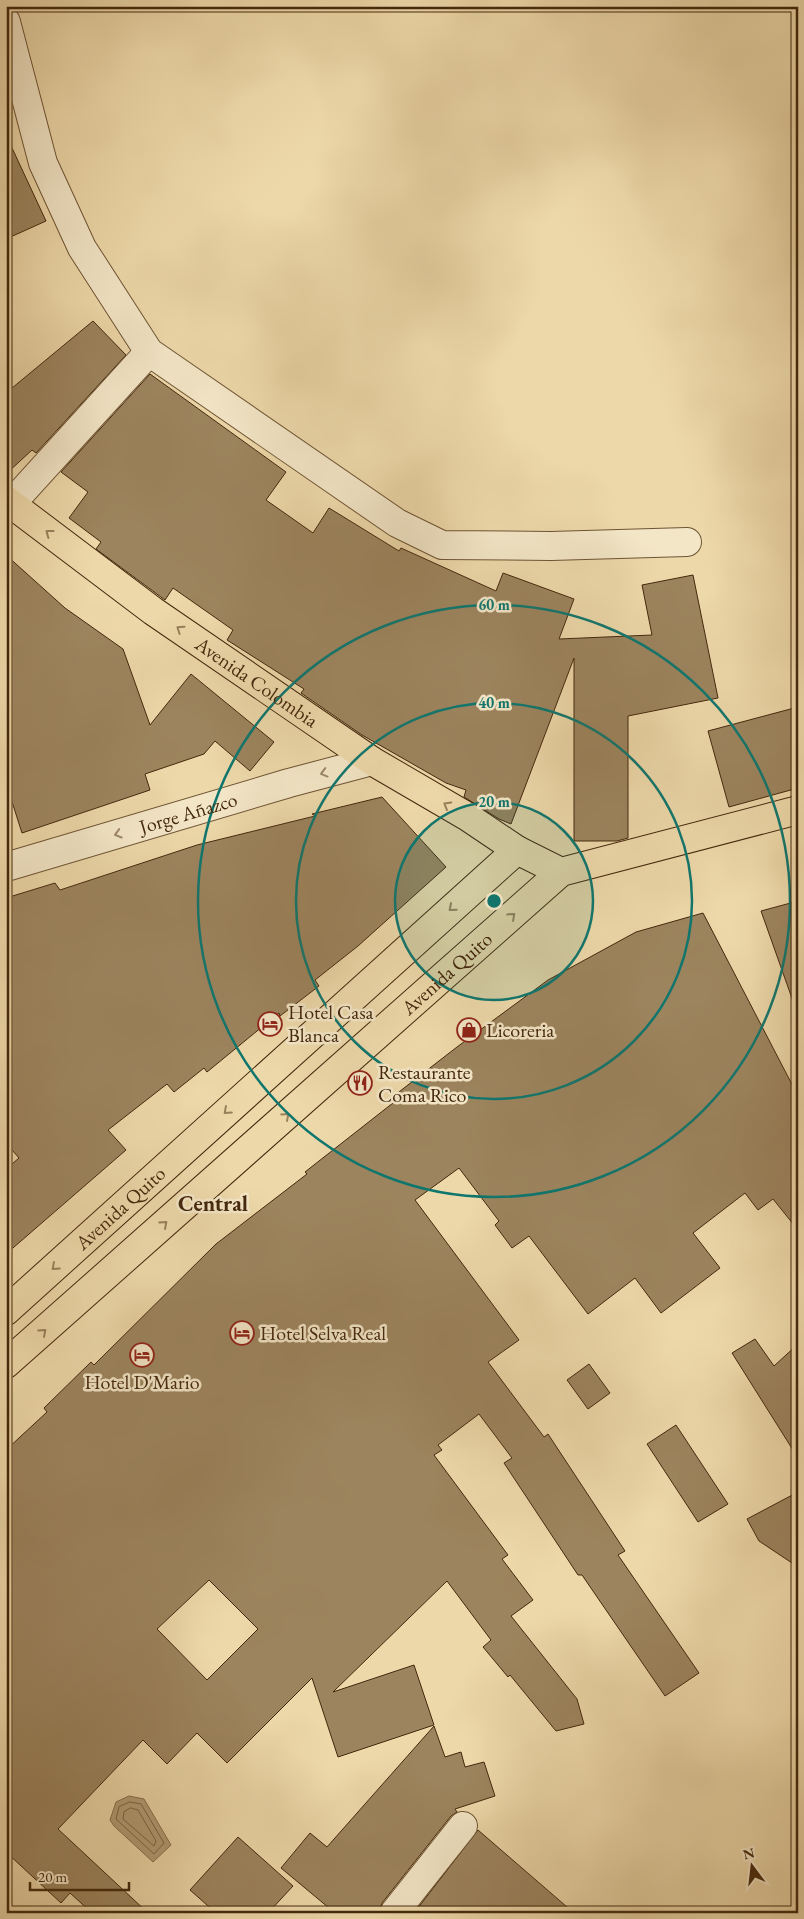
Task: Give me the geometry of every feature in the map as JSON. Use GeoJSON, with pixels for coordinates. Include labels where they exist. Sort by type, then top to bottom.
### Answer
{"type":"FeatureCollection","features":[{"type":"Feature","properties":{"kind":"main road","name":"Avenida Colombia"},"geometry":{"type":"LineString","coordinates":[[9,502],[153,611],[372,761],[468,817],[517,850]]}},
{"type":"Feature","properties":{"kind":"main road"},"geometry":{"type":"LineString","coordinates":[[517,850],[561,872],[798,810]]}},
{"type":"Feature","properties":{"kind":"main road","name":"Avenida Quito"},"geometry":{"type":"LineString","coordinates":[[6,1311],[517,850]]}},
{"type":"Feature","properties":{"kind":"main road","name":"Avenida Quito"},"geometry":{"type":"LineString","coordinates":[[6,1364],[561,872]]}},
{"type":"Feature","properties":{"kind":"street"},"geometry":{"type":"LineString","coordinates":[[6,22],[44,163],[82,248],[150,352],[397,523],[442,545],[551,546],[687,542]]}},
{"type":"Feature","properties":{"kind":"street"},"geometry":{"type":"LineString","coordinates":[[9,502],[150,352]]}},
{"type":"Feature","properties":{"kind":"street","name":"Jorge Añazco"},"geometry":{"type":"LineString","coordinates":[[6,867],[289,783],[372,761]]}},
{"type":"Feature","properties":{"kind":"street"},"geometry":{"type":"LineString","coordinates":[[394,1913],[463,1826]]}},
{"type":"Feature","properties":{"kind":"water"},"geometry":{"type":"Polygon","coordinates":[[[129,1796],[144,1799],[171,1845],[153,1862],[110,1820],[116,1802],[129,1796]]]}},
{"type":"Feature","properties":{"kind":"building"},"geometry":{"type":"Polygon","coordinates":[[[6,135],[46,221],[6,239],[6,135]]]}},
{"type":"Feature","properties":{"kind":"building"},"geometry":{"type":"Polygon","coordinates":[[[93,321],[126,355],[36,453],[32,450],[6,474],[6,393],[93,321]]]}},
{"type":"Feature","properties":{"kind":"building"},"geometry":{"type":"Polygon","coordinates":[[[150,374],[286,472],[266,500],[313,533],[329,508],[399,551],[401,548],[496,591],[503,573],[574,599],[559,639],[652,635],[642,585],[693,575],[718,698],[628,716],[628,838],[617,841],[574,841],[574,658],[511,824],[499,819],[464,797],[466,790],[446,783],[362,735],[301,693],[304,689],[227,640],[233,630],[173,588],[165,600],[96,549],[101,542],[69,518],[88,492],[61,472],[150,374]]]}},
{"type":"Feature","properties":{"kind":"building"},"geometry":{"type":"Polygon","coordinates":[[[6,555],[65,608],[123,649],[150,725],[191,674],[274,742],[250,771],[215,741],[204,754],[145,774],[150,790],[22,833],[6,783],[6,555]]]}},
{"type":"Feature","properties":{"kind":"building"},"geometry":{"type":"Polygon","coordinates":[[[798,707],[798,788],[729,807],[708,731],[798,707]]]}},
{"type":"Feature","properties":{"kind":"building"},"geometry":{"type":"Polygon","coordinates":[[[382,797],[446,867],[358,946],[315,980],[319,986],[280,1016],[279,1013],[207,1072],[204,1068],[174,1092],[167,1084],[108,1130],[126,1150],[6,1254],[6,1169],[19,1158],[6,1143],[6,898],[55,883],[60,890],[197,845],[315,816],[312,814],[382,797]]]}},
{"type":"Feature","properties":{"kind":"building"},"geometry":{"type":"Polygon","coordinates":[[[798,901],[798,1004],[794,1004],[761,911],[798,901]]]}},
{"type":"Feature","properties":{"kind":"building"},"geometry":{"type":"Polygon","coordinates":[[[703,913],[798,1096],[798,1230],[773,1199],[758,1210],[745,1193],[693,1233],[720,1268],[661,1313],[635,1278],[588,1314],[529,1236],[512,1248],[495,1225],[499,1221],[459,1168],[415,1200],[519,1340],[488,1362],[544,1437],[548,1434],[625,1551],[618,1555],[699,1673],[665,1696],[582,1575],[578,1575],[504,1463],[512,1458],[479,1414],[438,1445],[442,1450],[434,1455],[508,1555],[502,1559],[533,1600],[511,1616],[577,1699],[584,1724],[556,1731],[510,1675],[508,1677],[483,1647],[491,1640],[447,1581],[333,1692],[414,1665],[434,1725],[338,1757],[312,1678],[227,1763],[197,1733],[167,1764],[143,1740],[58,1829],[148,1913],[92,1913],[70,1893],[61,1903],[6,1852],[6,1450],[47,1412],[44,1408],[91,1362],[94,1365],[216,1244],[307,1174],[305,1172],[398,1099],[395,1095],[548,980],[636,932],[703,913]],[[209,1580],[157,1629],[207,1680],[258,1629],[209,1580]]]}},
{"type":"Feature","properties":{"kind":"building"},"geometry":{"type":"Polygon","coordinates":[[[755,1339],[774,1366],[798,1344],[798,1458],[732,1353],[755,1339]]]}},
{"type":"Feature","properties":{"kind":"building"},"geometry":{"type":"Polygon","coordinates":[[[589,1364],[610,1393],[588,1409],[567,1380],[589,1364]]]}},
{"type":"Feature","properties":{"kind":"building"},"geometry":{"type":"Polygon","coordinates":[[[676,1425],[728,1504],[698,1522],[647,1444],[676,1425]]]}},
{"type":"Feature","properties":{"kind":"building"},"geometry":{"type":"Polygon","coordinates":[[[798,1492],[798,1567],[759,1541],[747,1519],[798,1492]]]}},
{"type":"Feature","properties":{"kind":"building"},"geometry":{"type":"Polygon","coordinates":[[[434,1726],[445,1757],[461,1752],[465,1767],[484,1762],[495,1796],[455,1809],[457,1812],[451,1816],[382,1903],[379,1913],[335,1913],[281,1868],[310,1833],[327,1847],[434,1726]]]}},
{"type":"Feature","properties":{"kind":"building"},"geometry":{"type":"Polygon","coordinates":[[[478,1830],[574,1913],[414,1913],[478,1830]]]}},
{"type":"Feature","properties":{"kind":"building"},"geometry":{"type":"Polygon","coordinates":[[[238,1837],[293,1886],[268,1913],[216,1913],[190,1890],[238,1837]]]}},
{"type":"Feature","properties":{"kind":"place","name":"Hotel Casa Blanca"},"geometry":{"type":"Point","coordinates":[270,1024]}},
{"type":"Feature","properties":{"kind":"place","name":"Licoreria"},"geometry":{"type":"Point","coordinates":[469,1030]}},
{"type":"Feature","properties":{"kind":"place","name":"Restaurante Coma Rico"},"geometry":{"type":"Point","coordinates":[360,1083]}},
{"type":"Feature","properties":{"kind":"place","name":"Hotel Selva Real"},"geometry":{"type":"Point","coordinates":[242,1333]}},
{"type":"Feature","properties":{"kind":"place","name":"Hotel D'Mario"},"geometry":{"type":"Point","coordinates":[142,1355]}},
{"type":"Feature","properties":{"kind":"district","name":"Central"},"geometry":{"type":"Point","coordinates":[213,1203]}}]}
